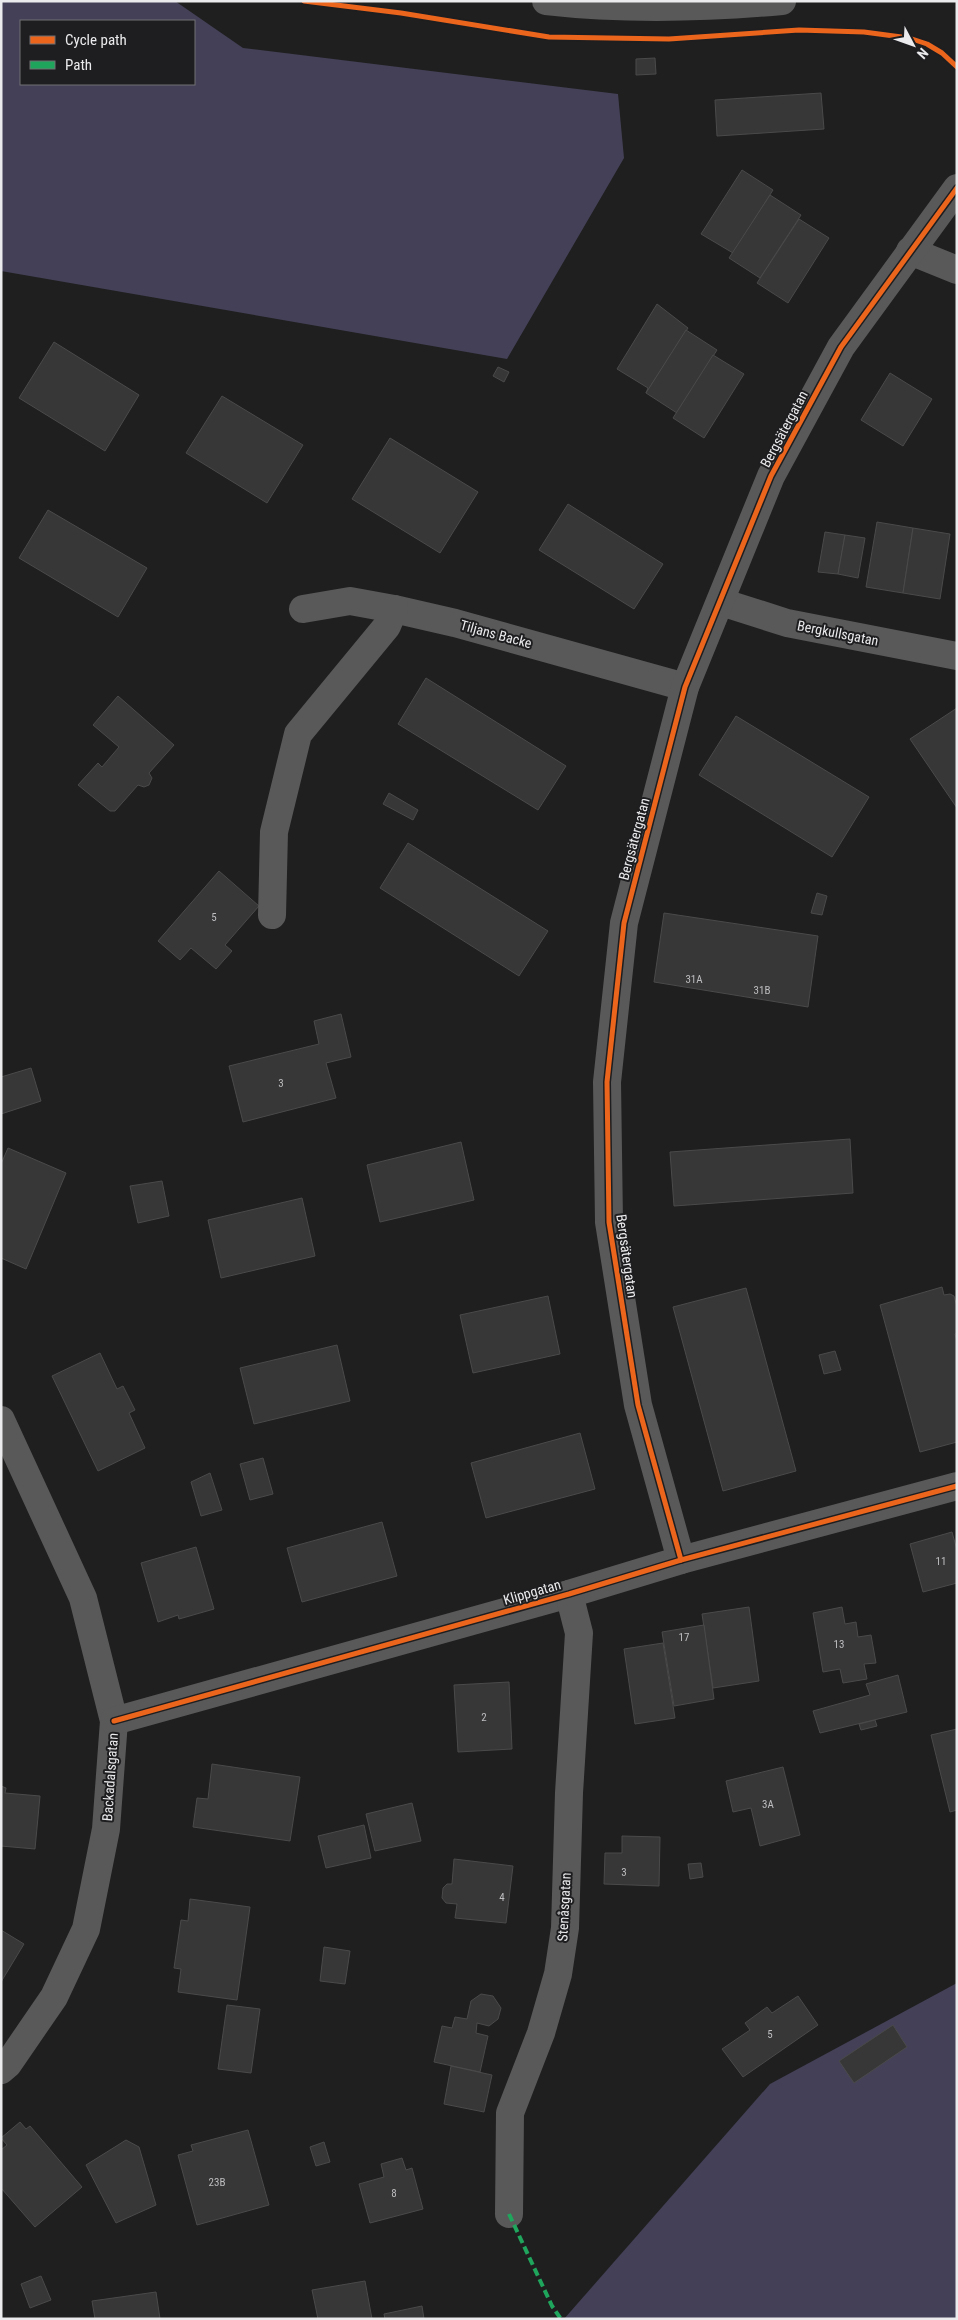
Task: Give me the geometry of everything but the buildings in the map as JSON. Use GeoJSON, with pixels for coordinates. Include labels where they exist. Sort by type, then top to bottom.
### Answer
{"type":"FeatureCollection","features":[{"type":"Feature","properties":{"kind":"street"},"geometry":{"type":"LineString","coordinates":[[546,1],[600,6],[704,8],[782,1]]}},
{"type":"Feature","properties":{"kind":"street","name":"Bergsätergatan"},"geometry":{"type":"LineString","coordinates":[[681,1560],[638,1405],[609,1222],[607,1082],[624,923],[685,687],[776,468],[841,347],[957,188]]}},
{"type":"Feature","properties":{"kind":"street"},"geometry":{"type":"LineString","coordinates":[[910,251],[957,270]]}},
{"type":"Feature","properties":{"kind":"street","name":"Tiljans Backe"},"geometry":{"type":"LineString","coordinates":[[303,609],[350,601],[394,609],[456,623],[685,687]]}},
{"type":"Feature","properties":{"kind":"street","name":"Bergkullsgatan"},"geometry":{"type":"LineString","coordinates":[[721,602],[787,623],[957,656]]}},
{"type":"Feature","properties":{"kind":"street"},"geometry":{"type":"LineString","coordinates":[[272,915],[274,832],[298,734],[388,626],[394,609]]}},
{"type":"Feature","properties":{"kind":"street","name":"Backadalsgatan"},"geometry":{"type":"LineString","coordinates":[[1,1420],[83,1598],[114,1721],[106,1829],[86,1929],[54,1997],[8,2064],[1,2070]]}},
{"type":"Feature","properties":{"kind":"street","name":"Klippgatan"},"geometry":{"type":"LineString","coordinates":[[114,1721],[569,1594],[681,1560],[957,1486]]}},
{"type":"Feature","properties":{"kind":"street","name":"Stenåsgatan"},"geometry":{"type":"LineString","coordinates":[[509,2214],[510,2113],[541,2033],[558,1974],[565,1928],[569,1793],[579,1633],[569,1594]]}},
{"type":"Feature","properties":{"kind":"shaded area"},"geometry":{"type":"Polygon","coordinates":[[[1,1],[175,1],[243,48],[618,94],[624,158],[507,359],[1,271],[1,1]]]}},
{"type":"Feature","properties":{"kind":"shaded area"},"geometry":{"type":"Polygon","coordinates":[[[957,1983],[957,2319],[564,2319],[770,2084],[957,1983]]]}},
{"type":"Feature","properties":{"kind":"marked path"},"geometry":{"type":"LineString","coordinates":[[509,2214],[552,2306],[561,2319]]}},
{"type":"Feature","properties":{"kind":"cycle path"},"geometry":{"type":"LineString","coordinates":[[304,1],[401,13],[549,37],[669,39],[799,30],[864,32],[909,38],[927,44],[942,53],[957,67]]}},
{"type":"Feature","properties":{"kind":"cycle path"},"geometry":{"type":"LineString","coordinates":[[681,1560],[638,1405],[609,1222],[607,1082],[624,923],[685,687],[771,476],[841,347],[957,188]]}},
{"type":"Feature","properties":{"kind":"cycle path"},"geometry":{"type":"LineString","coordinates":[[114,1721],[569,1594],[681,1560],[957,1486]]}}]}
